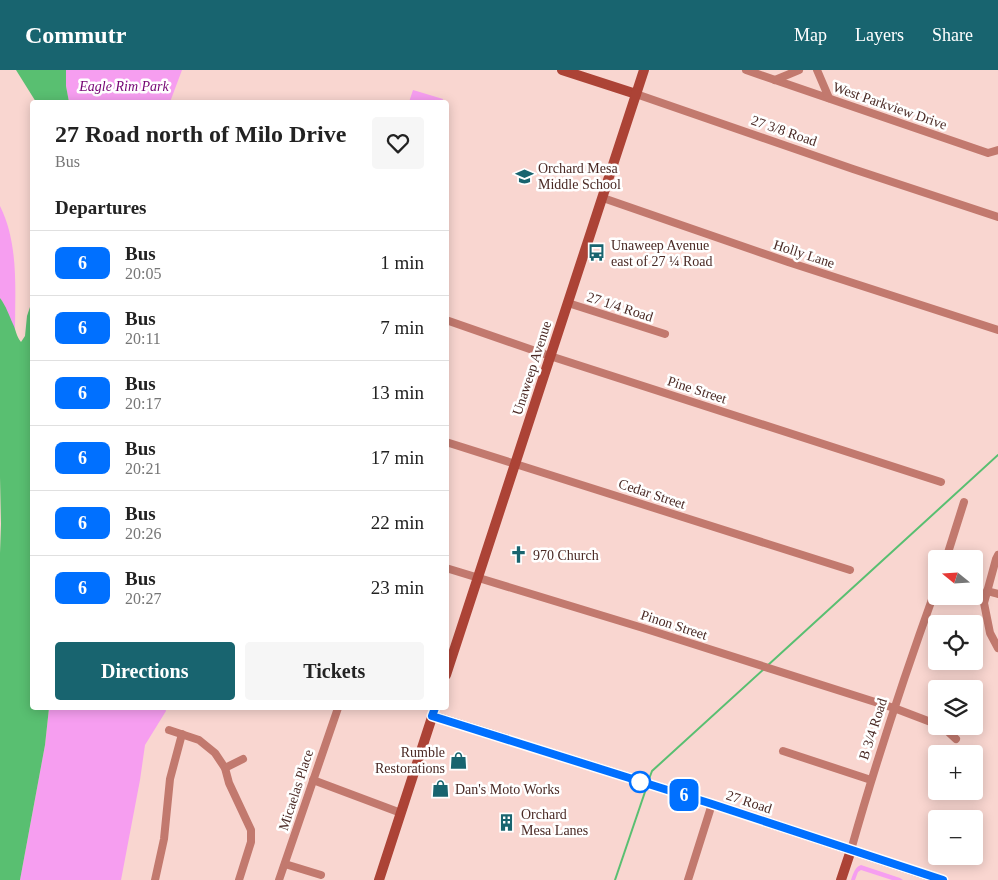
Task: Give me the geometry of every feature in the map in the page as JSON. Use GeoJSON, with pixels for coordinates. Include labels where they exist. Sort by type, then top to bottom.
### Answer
{"type":"FeatureCollection","features":[{"type":"Feature","properties":{"kind":"main road","name":"27 3/8 Road"},"geometry":{"type":"LineString","coordinates":[[562,70],[636,94]]}},
{"type":"Feature","properties":{"kind":"main road","name":"Unaweep Avenue"},"geometry":{"type":"LineString","coordinates":[[449,666],[644,70]]}},
{"type":"Feature","properties":{"kind":"main road","name":"27 Road"},"geometry":{"type":"LineString","coordinates":[[434,712],[942,880]]}},
{"type":"Feature","properties":{"kind":"main road"},"geometry":{"type":"LineString","coordinates":[[379,880],[434,712]]}},
{"type":"Feature","properties":{"kind":"main road","name":"B 3/4 Road"},"geometry":{"type":"LineString","coordinates":[[841,880],[851,850]]}},
{"type":"Feature","properties":{"kind":"street","name":"West Parkview Drive"},"geometry":{"type":"LineString","coordinates":[[746,70],[988,153],[998,150]]}},
{"type":"Feature","properties":{"kind":"street"},"geometry":{"type":"LineString","coordinates":[[775,80],[799,70]]}},
{"type":"Feature","properties":{"kind":"street"},"geometry":{"type":"LineString","coordinates":[[818,70],[829,98]]}},
{"type":"Feature","properties":{"kind":"street","name":"27 3/8 Road"},"geometry":{"type":"LineString","coordinates":[[636,94],[998,217]]}},
{"type":"Feature","properties":{"kind":"street","name":"Holly Lane"},"geometry":{"type":"LineString","coordinates":[[603,198],[788,262],[998,330]]}},
{"type":"Feature","properties":{"kind":"street","name":"27 1/4 Road"},"geometry":{"type":"LineString","coordinates":[[568,303],[665,334]]}},
{"type":"Feature","properties":{"kind":"street","name":"Pine Street"},"geometry":{"type":"LineString","coordinates":[[449,321],[550,356],[941,482]]}},
{"type":"Feature","properties":{"kind":"street","name":"Cedar Street"},"geometry":{"type":"LineString","coordinates":[[449,443],[850,570]]}},
{"type":"Feature","properties":{"kind":"street"},"geometry":{"type":"LineString","coordinates":[[949,550],[964,502]]}},
{"type":"Feature","properties":{"kind":"street"},"geometry":{"type":"LineString","coordinates":[[998,555],[984,603],[990,633],[998,648]]}},
{"type":"Feature","properties":{"kind":"street","name":"Pinon Street"},"geometry":{"type":"LineString","coordinates":[[449,569],[643,628],[894,708],[928,721]]}},
{"type":"Feature","properties":{"kind":"street"},"geometry":{"type":"LineString","coordinates":[[987,591],[998,594]]}},
{"type":"Feature","properties":{"kind":"street","name":"B 3/4 Road"},"geometry":{"type":"LineString","coordinates":[[851,850],[894,708],[930,605]]}},
{"type":"Feature","properties":{"kind":"street","name":"Micaelas Place"},"geometry":{"type":"LineString","coordinates":[[279,880],[337,710]]}},
{"type":"Feature","properties":{"kind":"street"},"geometry":{"type":"LineString","coordinates":[[169,730],[198,740],[215,753],[225,768],[229,783],[251,830],[251,842],[239,880]]}},
{"type":"Feature","properties":{"kind":"street"},"geometry":{"type":"LineString","coordinates":[[155,880],[164,839],[170,779],[182,734]]}},
{"type":"Feature","properties":{"kind":"street"},"geometry":{"type":"LineString","coordinates":[[952,735],[956,739]]}},
{"type":"Feature","properties":{"kind":"street"},"geometry":{"type":"LineString","coordinates":[[783,751],[871,780]]}},
{"type":"Feature","properties":{"kind":"street"},"geometry":{"type":"LineString","coordinates":[[225,768],[243,759]]}},
{"type":"Feature","properties":{"kind":"street"},"geometry":{"type":"LineString","coordinates":[[313,780],[401,813]]}},
{"type":"Feature","properties":{"kind":"street"},"geometry":{"type":"LineString","coordinates":[[688,880],[712,804]]}},
{"type":"Feature","properties":{"kind":"street"},"geometry":{"type":"LineString","coordinates":[[285,864],[321,875]]}},
{"type":"Feature","properties":{"kind":"green space","name":"Eagle Rim Park"},"geometry":{"type":"Polygon","coordinates":[[[66,70],[182,70],[171,100],[69,100],[66,70]]]}},
{"type":"Feature","properties":{"kind":"green space"},"geometry":{"type":"Polygon","coordinates":[[[413,90],[443,99],[443,100],[410,100],[413,90]]]}},
{"type":"Feature","properties":{"kind":"green space"},"geometry":{"type":"Polygon","coordinates":[[[0,206],[10,236],[15,267],[15,331],[0,298],[0,206]]]}},
{"type":"Feature","properties":{"kind":"green space"},"geometry":{"type":"Polygon","coordinates":[[[49,710],[166,710],[145,745],[121,880],[20,880],[45,745],[49,710]]]}},
{"type":"Feature","properties":{"kind":"green space"},"geometry":{"type":"Polygon","coordinates":[[[861,865],[903,880],[892,880],[861,870],[858,872],[855,880],[851,880],[853,873],[861,865]]]}},
{"type":"Feature","properties":{"kind":"shaded area"},"geometry":{"type":"Polygon","coordinates":[[[16,70],[66,70],[69,100],[35,100],[16,70]]]}},
{"type":"Feature","properties":{"kind":"shaded area"},"geometry":{"type":"Polygon","coordinates":[[[0,298],[21,342],[25,336],[30,307],[30,710],[49,710],[45,745],[20,880],[0,880],[0,298]]]}},
{"type":"Feature","properties":{"kind":"waterway"},"geometry":{"type":"LineString","coordinates":[[767,666],[998,455]]}},
{"type":"Feature","properties":{"kind":"waterway"},"geometry":{"type":"LineString","coordinates":[[649,779],[652,771],[764,669]]}},
{"type":"Feature","properties":{"kind":"waterway"},"geometry":{"type":"LineString","coordinates":[[615,880],[647,786]]}},
{"type":"Feature","properties":{"kind":"bus line","name":"6"},"geometry":{"type":"LineString","coordinates":[[434,710],[432,716],[712,804],[943,880]]}},
{"type":"Feature","properties":{"kind":"place","name":"Orchard Mesa Middle School"},"geometry":{"type":"Point","coordinates":[524,176]}},
{"type":"Feature","properties":{"kind":"place","name":"Unaweep Avenue east of 27 ¼ Road"},"geometry":{"type":"Point","coordinates":[597,253]}},
{"type":"Feature","properties":{"kind":"place","name":"970 Church"},"geometry":{"type":"Point","coordinates":[519,555]}},
{"type":"Feature","properties":{"kind":"place","name":"Rumble Restorations"},"geometry":{"type":"Point","coordinates":[459,760]}},
{"type":"Feature","properties":{"kind":"place","name":"Dan's Moto Works"},"geometry":{"type":"Point","coordinates":[441,789]}},
{"type":"Feature","properties":{"kind":"place","name":"Orchard Mesa Lanes"},"geometry":{"type":"Point","coordinates":[507,822]}}]}
